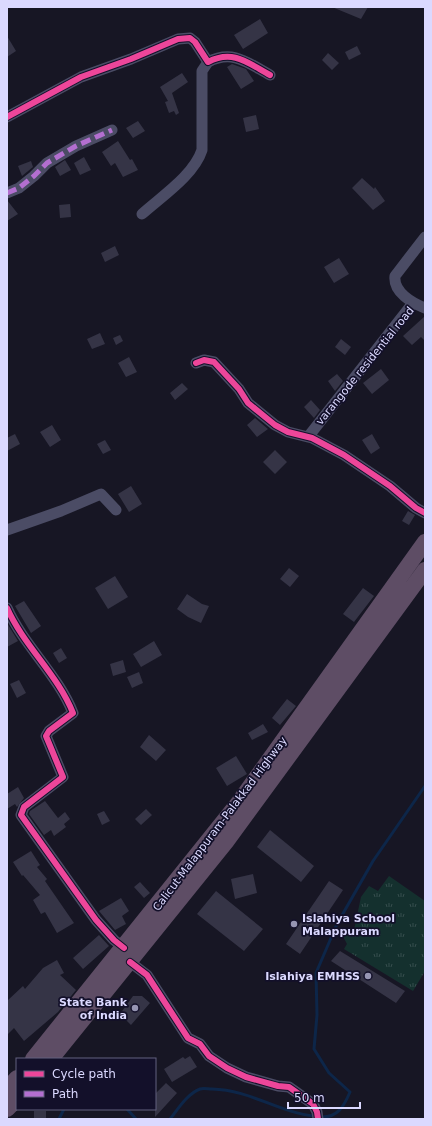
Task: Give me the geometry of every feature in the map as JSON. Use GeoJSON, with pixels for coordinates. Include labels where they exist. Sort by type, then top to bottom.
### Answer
{"type":"FeatureCollection","features":[{"type":"Feature","properties":{"kind":"highway","name":"Calicut-Malappuram-Palakkad Highway"},"geometry":{"type":"LineString","coordinates":[[52,1058],[239,802],[425,542]]}},
{"type":"Feature","properties":{"kind":"highway","name":"Calicut-Malappuram-Palakkad Highway"},"geometry":{"type":"LineString","coordinates":[[34,1058],[226,842],[425,570]]}},
{"type":"Feature","properties":{"kind":"highway"},"geometry":{"type":"LineString","coordinates":[[7,1089],[16,1079]]}},
{"type":"Feature","properties":{"kind":"highway"},"geometry":{"type":"LineString","coordinates":[[7,1109],[16,1100]]}},
{"type":"Feature","properties":{"kind":"street"},"geometry":{"type":"LineString","coordinates":[[7,117],[81,77],[132,59],[178,39],[190,38],[195,42],[208,62]]}},
{"type":"Feature","properties":{"kind":"street"},"geometry":{"type":"LineString","coordinates":[[142,214],[186,175],[199,160],[202,150],[202,72],[208,62],[227,56],[244,60],[270,76]]}},
{"type":"Feature","properties":{"kind":"street"},"geometry":{"type":"LineString","coordinates":[[7,193],[20,188],[47,163],[76,146],[112,130]]}},
{"type":"Feature","properties":{"kind":"street"},"geometry":{"type":"LineString","coordinates":[[413,303],[398,290],[394,283],[395,276],[425,237]]}},
{"type":"Feature","properties":{"kind":"street","name":"varangode residential road"},"geometry":{"type":"LineString","coordinates":[[308,437],[413,303],[425,308]]}},
{"type":"Feature","properties":{"kind":"street"},"geometry":{"type":"LineString","coordinates":[[196,363],[204,360],[214,362],[238,389],[248,403],[275,425],[288,432],[308,437],[344,455],[390,486],[416,508],[425,513]]}},
{"type":"Feature","properties":{"kind":"street"},"geometry":{"type":"LineString","coordinates":[[7,530],[61,511],[101,494],[116,510]]}},
{"type":"Feature","properties":{"kind":"street"},"geometry":{"type":"LineString","coordinates":[[7,608],[27,642],[66,696],[73,713],[49,731],[46,736],[63,777],[24,807],[21,815],[96,920],[147,975],[188,1038],[200,1044],[209,1056],[227,1068],[246,1076],[278,1086],[289,1087],[313,1104],[317,1115]]}},
{"type":"Feature","properties":{"kind":"green space"},"geometry":{"type":"Polygon","coordinates":[[[389,876],[425,901],[425,971],[413,991],[344,949],[347,944],[343,936],[354,930],[361,897],[369,886],[378,891],[389,876]]]}},
{"type":"Feature","properties":{"kind":"building"},"geometry":{"type":"Polygon","coordinates":[[[332,7],[368,7],[361,19],[332,7]]]}},
{"type":"Feature","properties":{"kind":"building"},"geometry":{"type":"Polygon","coordinates":[[[260,19],[268,33],[243,49],[234,35],[260,19]]]}},
{"type":"Feature","properties":{"kind":"building"},"geometry":{"type":"Polygon","coordinates":[[[7,36],[16,51],[7,57],[7,36]]]}},
{"type":"Feature","properties":{"kind":"building"},"geometry":{"type":"Polygon","coordinates":[[[357,46],[361,54],[349,60],[345,52],[357,46]]]}},
{"type":"Feature","properties":{"kind":"building"},"geometry":{"type":"Polygon","coordinates":[[[328,53],[339,63],[332,70],[322,60],[328,53]]]}},
{"type":"Feature","properties":{"kind":"building"},"geometry":{"type":"Polygon","coordinates":[[[232,64],[246,69],[254,81],[241,89],[227,67],[232,64]]]}},
{"type":"Feature","properties":{"kind":"building"},"geometry":{"type":"Polygon","coordinates":[[[182,73],[188,82],[172,93],[179,113],[176,115],[174,111],[169,113],[165,102],[168,101],[160,87],[182,73]]]}},
{"type":"Feature","properties":{"kind":"building"},"geometry":{"type":"Polygon","coordinates":[[[256,115],[259,129],[246,132],[243,118],[256,115]]]}},
{"type":"Feature","properties":{"kind":"building"},"geometry":{"type":"Polygon","coordinates":[[[138,121],[145,131],[133,138],[126,128],[138,121]]]}},
{"type":"Feature","properties":{"kind":"building"},"geometry":{"type":"Polygon","coordinates":[[[118,141],[130,160],[132,159],[138,170],[123,177],[115,163],[111,166],[102,152],[118,141]]]}},
{"type":"Feature","properties":{"kind":"building"},"geometry":{"type":"Polygon","coordinates":[[[84,157],[91,170],[80,175],[74,163],[84,157]]]}},
{"type":"Feature","properties":{"kind":"building"},"geometry":{"type":"Polygon","coordinates":[[[65,160],[71,170],[60,176],[55,167],[65,160]]]}},
{"type":"Feature","properties":{"kind":"building"},"geometry":{"type":"Polygon","coordinates":[[[31,161],[33,167],[22,176],[18,166],[31,161]]]}},
{"type":"Feature","properties":{"kind":"building"},"geometry":{"type":"Polygon","coordinates":[[[362,178],[374,189],[375,187],[385,201],[373,210],[352,188],[362,178]]]}},
{"type":"Feature","properties":{"kind":"building"},"geometry":{"type":"Polygon","coordinates":[[[7,200],[18,214],[7,221],[7,200]]]}},
{"type":"Feature","properties":{"kind":"building"},"geometry":{"type":"Polygon","coordinates":[[[70,204],[71,217],[60,218],[59,205],[70,204]]]}},
{"type":"Feature","properties":{"kind":"building"},"geometry":{"type":"Polygon","coordinates":[[[115,246],[119,255],[105,262],[101,253],[115,246]]]}},
{"type":"Feature","properties":{"kind":"building"},"geometry":{"type":"Polygon","coordinates":[[[339,258],[349,274],[334,283],[324,267],[339,258]]]}},
{"type":"Feature","properties":{"kind":"building"},"geometry":{"type":"Polygon","coordinates":[[[425,316],[425,341],[421,337],[412,345],[403,336],[425,316]]]}},
{"type":"Feature","properties":{"kind":"building"},"geometry":{"type":"Polygon","coordinates":[[[100,333],[105,344],[92,349],[87,339],[100,333]]]}},
{"type":"Feature","properties":{"kind":"building"},"geometry":{"type":"Polygon","coordinates":[[[120,335],[123,341],[116,345],[113,338],[120,335]]]}},
{"type":"Feature","properties":{"kind":"building"},"geometry":{"type":"Polygon","coordinates":[[[341,339],[351,347],[345,355],[335,347],[341,339]]]}},
{"type":"Feature","properties":{"kind":"building"},"geometry":{"type":"Polygon","coordinates":[[[129,357],[137,372],[126,377],[118,363],[129,357]]]}},
{"type":"Feature","properties":{"kind":"building"},"geometry":{"type":"Polygon","coordinates":[[[381,369],[389,380],[372,394],[363,383],[381,369]]]}},
{"type":"Feature","properties":{"kind":"building"},"geometry":{"type":"Polygon","coordinates":[[[337,374],[343,381],[335,391],[328,381],[337,374]]]}},
{"type":"Feature","properties":{"kind":"building"},"geometry":{"type":"Polygon","coordinates":[[[182,383],[188,389],[175,400],[170,393],[182,383]]]}},
{"type":"Feature","properties":{"kind":"building"},"geometry":{"type":"Polygon","coordinates":[[[311,400],[320,410],[314,418],[304,407],[311,400]]]}},
{"type":"Feature","properties":{"kind":"building"},"geometry":{"type":"Polygon","coordinates":[[[255,418],[268,429],[257,437],[247,425],[255,418]]]}},
{"type":"Feature","properties":{"kind":"building"},"geometry":{"type":"Polygon","coordinates":[[[52,425],[61,440],[50,447],[40,432],[52,425]]]}},
{"type":"Feature","properties":{"kind":"building"},"geometry":{"type":"Polygon","coordinates":[[[15,434],[20,444],[7,451],[7,438],[15,434]]]}},
{"type":"Feature","properties":{"kind":"building"},"geometry":{"type":"Polygon","coordinates":[[[372,434],[380,448],[371,454],[362,440],[372,434]]]}},
{"type":"Feature","properties":{"kind":"building"},"geometry":{"type":"Polygon","coordinates":[[[105,440],[111,450],[103,454],[97,444],[105,440]]]}},
{"type":"Feature","properties":{"kind":"building"},"geometry":{"type":"Polygon","coordinates":[[[275,450],[287,462],[275,474],[263,462],[275,450]]]}},
{"type":"Feature","properties":{"kind":"building"},"geometry":{"type":"Polygon","coordinates":[[[131,486],[142,504],[129,512],[118,494],[131,486]]]}},
{"type":"Feature","properties":{"kind":"building"},"geometry":{"type":"Polygon","coordinates":[[[408,511],[415,515],[409,525],[402,521],[408,511]]]}},
{"type":"Feature","properties":{"kind":"building"},"geometry":{"type":"Polygon","coordinates":[[[289,568],[299,576],[290,587],[280,579],[289,568]]]}},
{"type":"Feature","properties":{"kind":"building"},"geometry":{"type":"Polygon","coordinates":[[[115,576],[128,597],[108,609],[95,588],[115,576]]]}},
{"type":"Feature","properties":{"kind":"building"},"geometry":{"type":"Polygon","coordinates":[[[363,588],[374,596],[354,622],[343,614],[363,588]]]}},
{"type":"Feature","properties":{"kind":"building"},"geometry":{"type":"Polygon","coordinates":[[[187,594],[202,604],[209,606],[201,623],[188,617],[177,609],[187,594]]]}},
{"type":"Feature","properties":{"kind":"building"},"geometry":{"type":"Polygon","coordinates":[[[24,601],[41,626],[31,633],[15,606],[24,601]]]}},
{"type":"Feature","properties":{"kind":"building"},"geometry":{"type":"Polygon","coordinates":[[[7,623],[18,641],[7,647],[7,623]]]}},
{"type":"Feature","properties":{"kind":"building"},"geometry":{"type":"Polygon","coordinates":[[[154,641],[162,655],[141,667],[133,654],[154,641]]]}},
{"type":"Feature","properties":{"kind":"building"},"geometry":{"type":"Polygon","coordinates":[[[61,648],[67,658],[59,663],[53,653],[61,648]]]}},
{"type":"Feature","properties":{"kind":"building"},"geometry":{"type":"Polygon","coordinates":[[[123,660],[126,672],[113,676],[110,664],[123,660]]]}},
{"type":"Feature","properties":{"kind":"building"},"geometry":{"type":"Polygon","coordinates":[[[139,672],[143,683],[132,688],[127,677],[139,672]]]}},
{"type":"Feature","properties":{"kind":"building"},"geometry":{"type":"Polygon","coordinates":[[[19,680],[26,693],[17,698],[10,684],[19,680]]]}},
{"type":"Feature","properties":{"kind":"building"},"geometry":{"type":"Polygon","coordinates":[[[287,699],[296,706],[280,725],[272,718],[287,699]]]}},
{"type":"Feature","properties":{"kind":"building"},"geometry":{"type":"Polygon","coordinates":[[[263,724],[268,732],[252,740],[248,733],[263,724]]]}},
{"type":"Feature","properties":{"kind":"building"},"geometry":{"type":"Polygon","coordinates":[[[149,735],[166,750],[156,761],[140,747],[149,735]]]}},
{"type":"Feature","properties":{"kind":"building"},"geometry":{"type":"Polygon","coordinates":[[[236,756],[247,774],[227,786],[216,768],[236,756]]]}},
{"type":"Feature","properties":{"kind":"building"},"geometry":{"type":"Polygon","coordinates":[[[18,787],[24,798],[17,807],[15,804],[7,809],[7,794],[18,787]]]}},
{"type":"Feature","properties":{"kind":"building"},"geometry":{"type":"Polygon","coordinates":[[[45,801],[58,818],[65,812],[70,819],[64,824],[66,827],[54,836],[51,830],[44,835],[29,814],[30,811],[45,801]]]}},
{"type":"Feature","properties":{"kind":"building"},"geometry":{"type":"Polygon","coordinates":[[[146,809],[152,815],[141,825],[135,819],[146,809]]]}},
{"type":"Feature","properties":{"kind":"building"},"geometry":{"type":"Polygon","coordinates":[[[104,811],[110,821],[102,825],[97,814],[104,811]]]}},
{"type":"Feature","properties":{"kind":"building"},"geometry":{"type":"Polygon","coordinates":[[[270,830],[314,866],[301,882],[257,847],[270,830]]]}},
{"type":"Feature","properties":{"kind":"building"},"geometry":{"type":"Polygon","coordinates":[[[31,851],[40,865],[37,867],[47,879],[45,881],[74,923],[57,933],[45,912],[41,914],[33,900],[40,895],[23,875],[22,876],[13,862],[31,851]]]}},
{"type":"Feature","properties":{"kind":"building"},"geometry":{"type":"Polygon","coordinates":[[[253,874],[257,893],[235,899],[231,879],[253,874]]]}},
{"type":"Feature","properties":{"kind":"building"},"geometry":{"type":"Polygon","coordinates":[[[329,881],[343,890],[300,954],[286,944],[329,881]]]}},
{"type":"Feature","properties":{"kind":"building"},"geometry":{"type":"Polygon","coordinates":[[[140,882],[150,893],[144,898],[134,887],[140,882]]]}},
{"type":"Feature","properties":{"kind":"building"},"geometry":{"type":"Polygon","coordinates":[[[216,891],[263,929],[244,951],[197,914],[216,891]]]}},
{"type":"Feature","properties":{"kind":"building"},"geometry":{"type":"Polygon","coordinates":[[[121,898],[129,911],[122,916],[126,924],[115,930],[99,911],[121,898]]]}},
{"type":"Feature","properties":{"kind":"building"},"geometry":{"type":"Polygon","coordinates":[[[99,935],[109,946],[83,969],[73,958],[99,935]]]}},
{"type":"Feature","properties":{"kind":"building","name":"Islahiya EMHSS"},"geometry":{"type":"Polygon","coordinates":[[[340,951],[405,991],[396,1003],[331,961],[340,951]]]}},
{"type":"Feature","properties":{"kind":"building"},"geometry":{"type":"Polygon","coordinates":[[[57,960],[64,973],[60,975],[76,990],[58,1012],[24,1041],[14,1028],[7,1035],[7,1001],[23,986],[25,989],[43,968],[57,960]]]}},
{"type":"Feature","properties":{"kind":"building","name":"State Bank of India"},"geometry":{"type":"Polygon","coordinates":[[[133,996],[142,996],[150,1003],[131,1025],[120,1014],[133,996]]]}},
{"type":"Feature","properties":{"kind":"building"},"geometry":{"type":"Polygon","coordinates":[[[190,1056],[197,1067],[172,1082],[164,1069],[183,1057],[185,1059],[190,1056]]]}},
{"type":"Feature","properties":{"kind":"building"},"geometry":{"type":"Polygon","coordinates":[[[166,1083],[177,1093],[155,1117],[156,1110],[156,1093],[166,1083]]]}},
{"type":"Feature","properties":{"kind":"building"},"geometry":{"type":"Polygon","coordinates":[[[34,1111],[46,1111],[46,1119],[34,1119],[34,1111]]]}},
{"type":"Feature","properties":{"kind":"waterway"},"geometry":{"type":"LineString","coordinates":[[320,1117],[326,1117],[340,1110],[350,1092],[329,1073],[314,1049],[317,1015],[316,973],[337,924],[373,861],[425,786]]}},
{"type":"Feature","properties":{"kind":"waterway"},"geometry":{"type":"LineString","coordinates":[[170,1119],[187,1098],[195,1091],[200,1089],[226,1090],[239,1093],[289,1111],[315,1116]]}},
{"type":"Feature","properties":{"kind":"waterway"},"geometry":{"type":"LineString","coordinates":[[59,1119],[64,1110]]}},
{"type":"Feature","properties":{"kind":"waterway"},"geometry":{"type":"LineString","coordinates":[[128,1110],[136,1119]]}},
{"type":"Feature","properties":{"kind":"marked path"},"geometry":{"type":"LineString","coordinates":[[7,193],[19,188],[47,163],[76,146],[112,130]]}},
{"type":"Feature","properties":{"kind":"cycle path"},"geometry":{"type":"LineString","coordinates":[[7,117],[81,77],[131,59],[178,39],[190,38],[195,42],[208,62],[217,58],[233,57],[247,62],[270,75]]}},
{"type":"Feature","properties":{"kind":"cycle path"},"geometry":{"type":"LineString","coordinates":[[196,363],[204,360],[214,362],[239,389],[248,403],[275,425],[288,432],[312,438],[344,455],[390,486],[416,508],[425,513]]}},
{"type":"Feature","properties":{"kind":"cycle path"},"geometry":{"type":"LineString","coordinates":[[7,608],[22,635],[59,686],[73,713],[49,731],[46,736],[63,777],[24,807],[21,815],[96,920],[114,940],[124,948]]}},
{"type":"Feature","properties":{"kind":"cycle path"},"geometry":{"type":"LineString","coordinates":[[130,962],[147,975],[188,1038],[200,1044],[209,1056],[227,1068],[246,1077],[278,1086],[289,1087],[313,1104],[317,1112],[318,1119]]}},
{"type":"Feature","properties":{"kind":"place","name":"Islahiya School Malappuram"},"geometry":{"type":"Point","coordinates":[294,924]}},
{"type":"Feature","properties":{"kind":"place","name":"Islahiya EMHSS"},"geometry":{"type":"Point","coordinates":[368,976]}},
{"type":"Feature","properties":{"kind":"place","name":"State Bank of India"},"geometry":{"type":"Point","coordinates":[135,1008]}}]}
